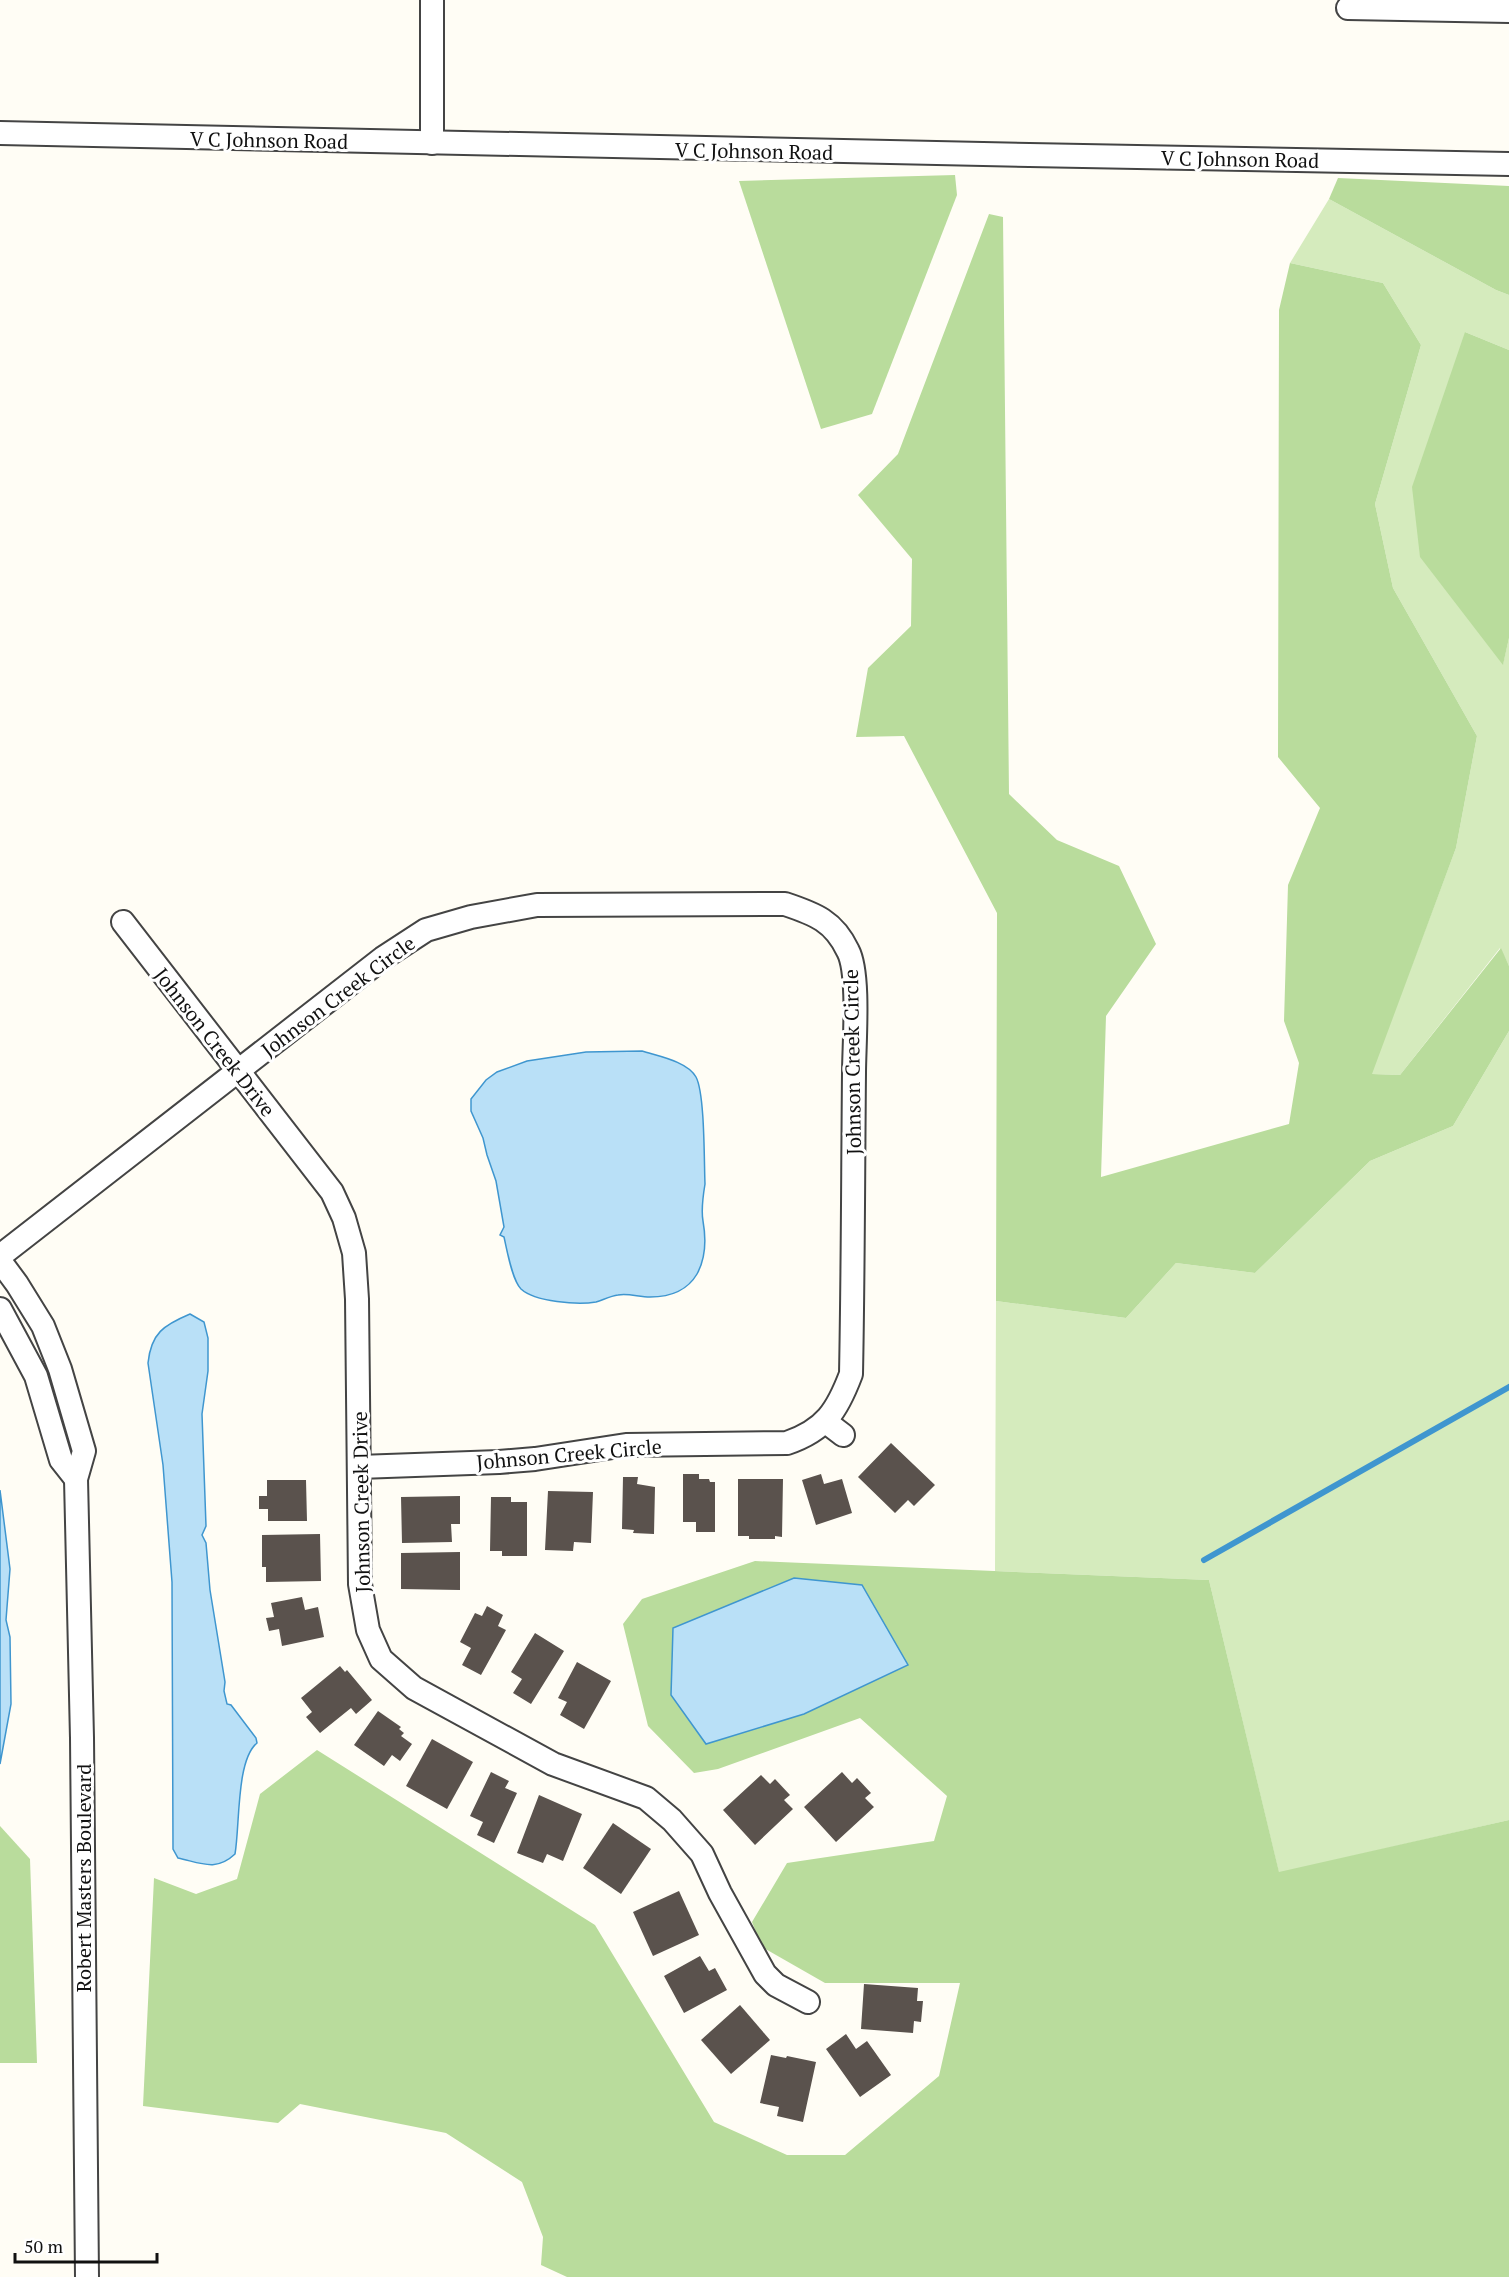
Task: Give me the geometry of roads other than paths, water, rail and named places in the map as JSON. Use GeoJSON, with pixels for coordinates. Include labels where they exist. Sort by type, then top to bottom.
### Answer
{"type":"FeatureCollection","features":[{"type":"Feature","properties":{"kind":"street"},"geometry":{"type":"LineString","coordinates":[[432,0],[432,143]]}},
{"type":"Feature","properties":{"kind":"street"},"geometry":{"type":"LineString","coordinates":[[1348,8],[1509,11]]}},
{"type":"Feature","properties":{"kind":"street","name":"V C Johnson Road"},"geometry":{"type":"LineString","coordinates":[[0,133],[803,153],[1509,164]]}},
{"type":"Feature","properties":{"kind":"street","name":"Johnson Creek Circle"},"geometry":{"type":"LineString","coordinates":[[0,1256],[383,958],[426,930],[471,917],[537,905],[785,904],[808,911],[830,924],[849,952],[855,988],[851,1374],[841,1400],[835,1429],[787,1443],[626,1445],[535,1459],[499,1462],[359,1467]]}},
{"type":"Feature","properties":{"kind":"street","name":"Johnson Creek Drive"},"geometry":{"type":"LineString","coordinates":[[123,922],[332,1192],[344,1218],[355,1264],[360,1584],[368,1630],[381,1659],[414,1688],[553,1764],[646,1798],[672,1820],[702,1854],[720,1893],[765,1974],[776,1984],[808,2002]]}},
{"type":"Feature","properties":{"kind":"street","name":"Robert Masters Boulevard"},"geometry":{"type":"LineString","coordinates":[[0,1262],[17,1284],[43,1326],[60,1369],[84,1451],[76,1479],[87,2277]]}},
{"type":"Feature","properties":{"kind":"street"},"geometry":{"type":"LineString","coordinates":[[0,1309],[36,1376],[61,1460],[76,1479]]}},
{"type":"Feature","properties":{"kind":"water"},"geometry":{"type":"Polygon","coordinates":[[[642,1051],[686,1067],[692,1071],[699,1086],[703,1113],[705,1184],[702,1212],[705,1234],[700,1268],[693,1280],[683,1289],[664,1296],[622,1295],[596,1302],[579,1303],[557,1302],[536,1297],[518,1285],[510,1265],[504,1237],[500,1235],[504,1227],[496,1181],[483,1138],[471,1111],[471,1099],[486,1080],[497,1072],[527,1061],[586,1052],[642,1051]]]}},
{"type":"Feature","properties":{"kind":"water"},"geometry":{"type":"Polygon","coordinates":[[[190,1314],[204,1322],[208,1338],[208,1371],[202,1414],[206,1526],[202,1535],[206,1543],[210,1590],[225,1682],[224,1691],[227,1704],[231,1705],[256,1738],[257,1743],[250,1752],[242,1778],[235,1854],[221,1863],[208,1865],[178,1858],[173,1849],[172,1582],[163,1465],[148,1363],[152,1344],[160,1331],[190,1314]]]}},
{"type":"Feature","properties":{"kind":"water"},"geometry":{"type":"Polygon","coordinates":[[[0,1490],[10,1569],[6,1620],[10,1637],[11,1704],[0,1764],[0,1490]]]}},
{"type":"Feature","properties":{"kind":"water"},"geometry":{"type":"Polygon","coordinates":[[[794,1578],[862,1585],[908,1665],[804,1714],[706,1744],[671,1695],[673,1628],[794,1578]]]}},
{"type":"Feature","properties":{"kind":"waterway"},"geometry":{"type":"LineString","coordinates":[[1204,1560],[1509,1387]]}}]}
